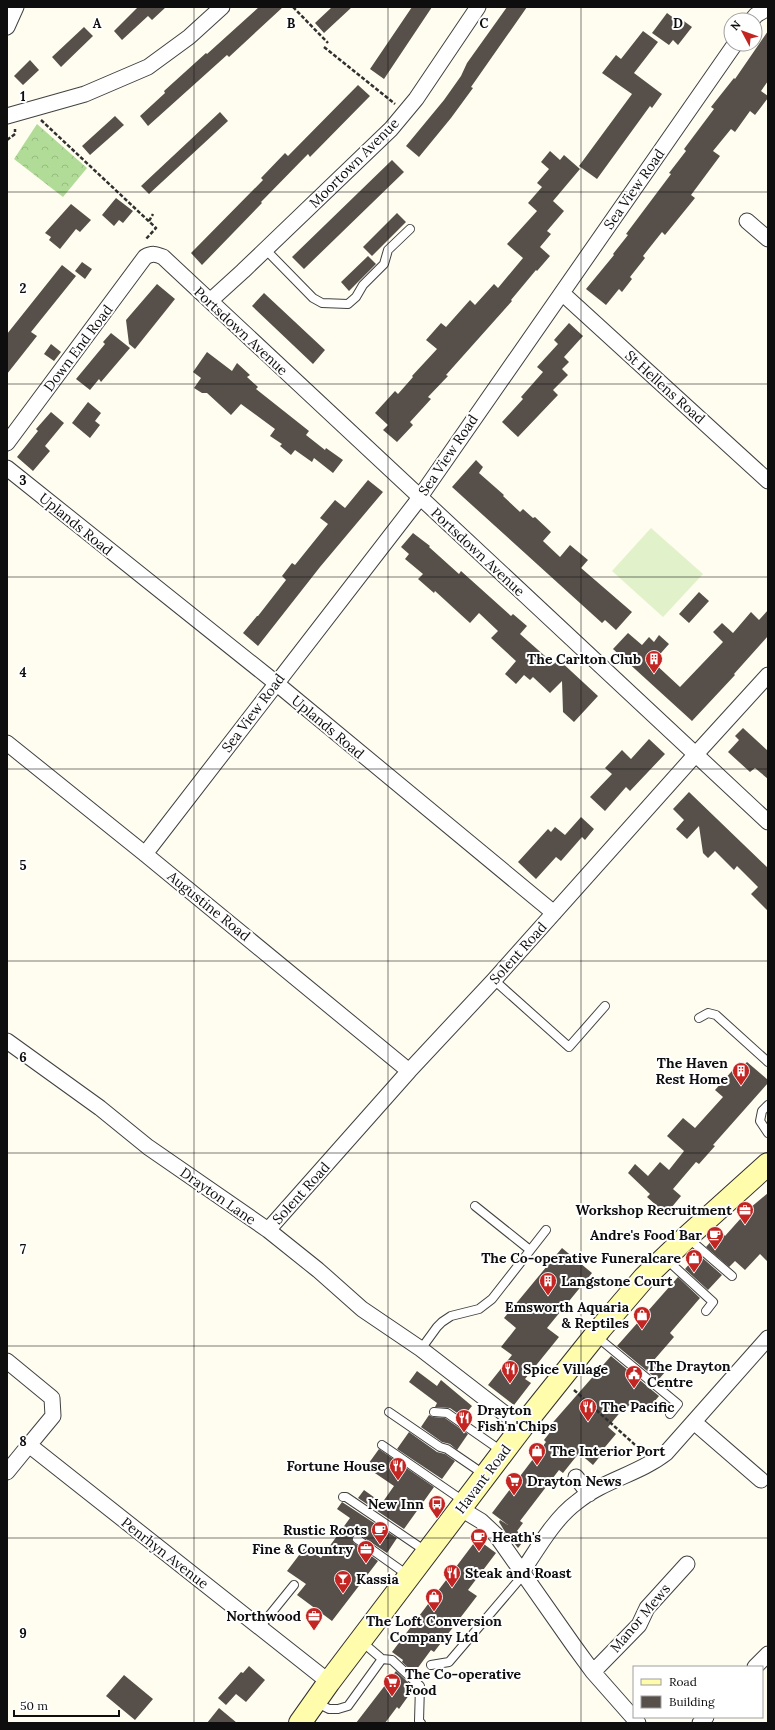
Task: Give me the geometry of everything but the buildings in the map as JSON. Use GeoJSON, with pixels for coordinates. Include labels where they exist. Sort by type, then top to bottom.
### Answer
{"type":"FeatureCollection","features":[{"type":"Feature","properties":{"kind":"street"},"geometry":{"type":"LineString","coordinates":[[7,27],[16,7]]}},
{"type":"Feature","properties":{"kind":"street"},"geometry":{"type":"LineString","coordinates":[[7,116],[85,94],[148,68],[189,36],[222,7]]}},
{"type":"Feature","properties":{"kind":"street","name":"Moortown Avenue"},"geometry":{"type":"LineString","coordinates":[[210,301],[266,250],[391,129],[416,99],[478,7]]}},
{"type":"Feature","properties":{"kind":"street","name":"Sea View Road"},"geometry":{"type":"LineString","coordinates":[[145,854],[419,498],[729,52]]}},
{"type":"Feature","properties":{"kind":"street"},"geometry":{"type":"LineString","coordinates":[[747,221],[768,239]]}},
{"type":"Feature","properties":{"kind":"street","name":"Portsdown Avenue"},"geometry":{"type":"LineString","coordinates":[[148,247],[163,257],[419,498],[768,822]]}},
{"type":"Feature","properties":{"kind":"street","name":"Down End Road"},"geometry":{"type":"LineString","coordinates":[[7,443],[145,257],[148,247]]}},
{"type":"Feature","properties":{"kind":"street","name":"St Hellens Road"},"geometry":{"type":"LineString","coordinates":[[562,293],[768,481]]}},
{"type":"Feature","properties":{"kind":"street","name":"Uplands Road"},"geometry":{"type":"LineString","coordinates":[[7,468],[276,683],[554,913]]}},
{"type":"Feature","properties":{"kind":"street","name":"Solent Road"},"geometry":{"type":"LineString","coordinates":[[268,1230],[768,675]]}},
{"type":"Feature","properties":{"kind":"street","name":"Augustine Road"},"geometry":{"type":"LineString","coordinates":[[7,743],[145,854],[410,1072]]}},
{"type":"Feature","properties":{"kind":"street","name":"Drayton Lane"},"geometry":{"type":"LineString","coordinates":[[7,1041],[100,1108],[148,1147],[268,1230],[318,1270],[362,1309],[421,1349],[522,1427]]}},
{"type":"Feature","properties":{"kind":"street","name":"Havant Road"},"geometry":{"type":"LineString","coordinates":[[300,1723],[329,1682],[522,1427],[595,1335],[644,1278],[687,1237],[766,1170]]}},
{"type":"Feature","properties":{"kind":"street"},"geometry":{"type":"LineString","coordinates":[[523,1573],[558,1522],[576,1502],[589,1494],[655,1462],[666,1453],[768,1338]]}},
{"type":"Feature","properties":{"kind":"street"},"geometry":{"type":"LineString","coordinates":[[7,1360],[52,1398],[53,1416],[7,1472]]}},
{"type":"Feature","properties":{"kind":"street"},"geometry":{"type":"LineString","coordinates":[[694,1422],[762,1480]]}},
{"type":"Feature","properties":{"kind":"street","name":"Penrhyn Avenue"},"geometry":{"type":"LineString","coordinates":[[29,1445],[329,1682]]}},
{"type":"Feature","properties":{"kind":"street"},"geometry":{"type":"LineString","coordinates":[[576,1477],[589,1494]]}},
{"type":"Feature","properties":{"kind":"street"},"geometry":{"type":"LineString","coordinates":[[464,1505],[496,1535],[593,1672],[633,1717]]}},
{"type":"Feature","properties":{"kind":"street","name":"Manor Mews"},"geometry":{"type":"LineString","coordinates":[[593,1672],[639,1625],[647,1608],[687,1564]]}},
{"type":"Feature","properties":{"kind":"street"},"geometry":{"type":"LineString","coordinates":[[756,1666],[768,1654]]}},
{"type":"Feature","properties":{"kind":"lane"},"geometry":{"type":"LineString","coordinates":[[266,250],[313,298],[322,303],[348,304],[356,297],[363,284],[384,264],[388,250],[410,229]]}},
{"type":"Feature","properties":{"kind":"lane"},"geometry":{"type":"LineString","coordinates":[[494,980],[569,1047],[605,1006]]}},
{"type":"Feature","properties":{"kind":"lane"},"geometry":{"type":"LineString","coordinates":[[699,1018],[708,1013],[716,1015],[768,1062]]}},
{"type":"Feature","properties":{"kind":"lane"},"geometry":{"type":"LineString","coordinates":[[768,1105],[762,1111],[760,1121],[768,1133]]}},
{"type":"Feature","properties":{"kind":"lane"},"geometry":{"type":"LineString","coordinates":[[475,1206],[530,1250]]}},
{"type":"Feature","properties":{"kind":"lane"},"geometry":{"type":"LineString","coordinates":[[421,1349],[437,1327],[451,1316],[479,1309],[492,1299],[546,1230]]}},
{"type":"Feature","properties":{"kind":"lane"},"geometry":{"type":"LineString","coordinates":[[687,1237],[732,1276]]}},
{"type":"Feature","properties":{"kind":"lane"},"geometry":{"type":"LineString","coordinates":[[665,1258],[713,1302],[706,1311]]}},
{"type":"Feature","properties":{"kind":"lane"},"geometry":{"type":"LineString","coordinates":[[595,1335],[678,1404],[670,1414]]}},
{"type":"Feature","properties":{"kind":"lane"},"geometry":{"type":"LineString","coordinates":[[389,1412],[440,1447],[447,1448],[486,1476]]}},
{"type":"Feature","properties":{"kind":"lane"},"geometry":{"type":"LineString","coordinates":[[434,1412],[447,1412],[503,1452]]}},
{"type":"Feature","properties":{"kind":"lane"},"geometry":{"type":"LineString","coordinates":[[382,1445],[464,1505]]}},
{"type":"Feature","properties":{"kind":"lane"},"geometry":{"type":"LineString","coordinates":[[343,1497],[346,1497],[428,1552]]}},
{"type":"Feature","properties":{"kind":"lane"},"geometry":{"type":"LineString","coordinates":[[357,1539],[410,1576]]}},
{"type":"Feature","properties":{"kind":"lane"},"geometry":{"type":"LineString","coordinates":[[431,1665],[450,1662],[523,1573]]}},
{"type":"Feature","properties":{"kind":"lane"},"geometry":{"type":"LineString","coordinates":[[260,1627],[294,1585]]}},
{"type":"Feature","properties":{"kind":"lane"},"geometry":{"type":"LineString","coordinates":[[361,1640],[382,1659],[392,1660],[420,1686],[419,1721],[421,1723]]}},
{"type":"Feature","properties":{"kind":"lane"},"geometry":{"type":"LineString","coordinates":[[315,1701],[329,1709],[338,1709],[348,1706],[382,1659]]}},
{"type":"Feature","properties":{"kind":"path"},"geometry":{"type":"LineString","coordinates":[[294,7],[328,43]]}},
{"type":"Feature","properties":{"kind":"path"},"geometry":{"type":"LineString","coordinates":[[324,47],[405,111]]}},
{"type":"Feature","properties":{"kind":"path"},"geometry":{"type":"LineString","coordinates":[[30,110],[156,228],[148,247]]}},
{"type":"Feature","properties":{"kind":"path"},"geometry":{"type":"LineString","coordinates":[[149,221],[153,214]]}},
{"type":"Feature","properties":{"kind":"path"},"geometry":{"type":"LineString","coordinates":[[560,1378],[655,1462]]}},
{"type":"Feature","properties":{"kind":"green space"},"geometry":{"type":"Polygon","coordinates":[[[37,124],[87,168],[63,197],[14,159],[37,124]]]}},
{"type":"Feature","properties":{"kind":"green space"},"geometry":{"type":"Polygon","coordinates":[[[651,528],[703,574],[663,617],[612,571],[651,528]]]}},
{"type":"Feature","properties":{"kind":"place","name":"The Carlton Club"},"geometry":{"type":"Point","coordinates":[654,674]}},
{"type":"Feature","properties":{"kind":"place","name":"The Haven Rest Home"},"geometry":{"type":"Point","coordinates":[741,1086]}},
{"type":"Feature","properties":{"kind":"place","name":"Workshop Recruitment"},"geometry":{"type":"Point","coordinates":[745,1225]}},
{"type":"Feature","properties":{"kind":"place","name":"Andre's Food Bar"},"geometry":{"type":"Point","coordinates":[715,1250]}},
{"type":"Feature","properties":{"kind":"place","name":"The Co-operative Funeralcare"},"geometry":{"type":"Point","coordinates":[694,1273]}},
{"type":"Feature","properties":{"kind":"place","name":"Langstone Court"},"geometry":{"type":"Point","coordinates":[548,1296]}},
{"type":"Feature","properties":{"kind":"place","name":"Emsworth Aquaria & Reptiles"},"geometry":{"type":"Point","coordinates":[642,1330]}},
{"type":"Feature","properties":{"kind":"place","name":"Spice Village"},"geometry":{"type":"Point","coordinates":[510,1384]}},
{"type":"Feature","properties":{"kind":"place","name":"The Drayton Centre"},"geometry":{"type":"Point","coordinates":[634,1389]}},
{"type":"Feature","properties":{"kind":"place","name":"The Pacific"},"geometry":{"type":"Point","coordinates":[588,1422]}},
{"type":"Feature","properties":{"kind":"place","name":"Drayton Fish'n'Chips"},"geometry":{"type":"Point","coordinates":[464,1433]}},
{"type":"Feature","properties":{"kind":"place","name":"The Interior Port"},"geometry":{"type":"Point","coordinates":[537,1466]}},
{"type":"Feature","properties":{"kind":"place","name":"Fortune House"},"geometry":{"type":"Point","coordinates":[398,1481]}},
{"type":"Feature","properties":{"kind":"place","name":"Drayton News"},"geometry":{"type":"Point","coordinates":[514,1496]}},
{"type":"Feature","properties":{"kind":"place","name":"New Inn"},"geometry":{"type":"Point","coordinates":[437,1519]}},
{"type":"Feature","properties":{"kind":"place","name":"Rustic Roots"},"geometry":{"type":"Point","coordinates":[380,1545]}},
{"type":"Feature","properties":{"kind":"place","name":"Heath's"},"geometry":{"type":"Point","coordinates":[479,1552]}},
{"type":"Feature","properties":{"kind":"place","name":"Fine & Country"},"geometry":{"type":"Point","coordinates":[366,1564]}},
{"type":"Feature","properties":{"kind":"place","name":"Steak and Roast"},"geometry":{"type":"Point","coordinates":[452,1588]}},
{"type":"Feature","properties":{"kind":"place","name":"Kassia"},"geometry":{"type":"Point","coordinates":[343,1594]}},
{"type":"Feature","properties":{"kind":"place","name":"The Loft Conversion Company Ltd"},"geometry":{"type":"Point","coordinates":[434,1612]}},
{"type":"Feature","properties":{"kind":"place","name":"Northwood"},"geometry":{"type":"Point","coordinates":[314,1631]}},
{"type":"Feature","properties":{"kind":"place","name":"The Co-operative Food"},"geometry":{"type":"Point","coordinates":[392,1697]}}]}
